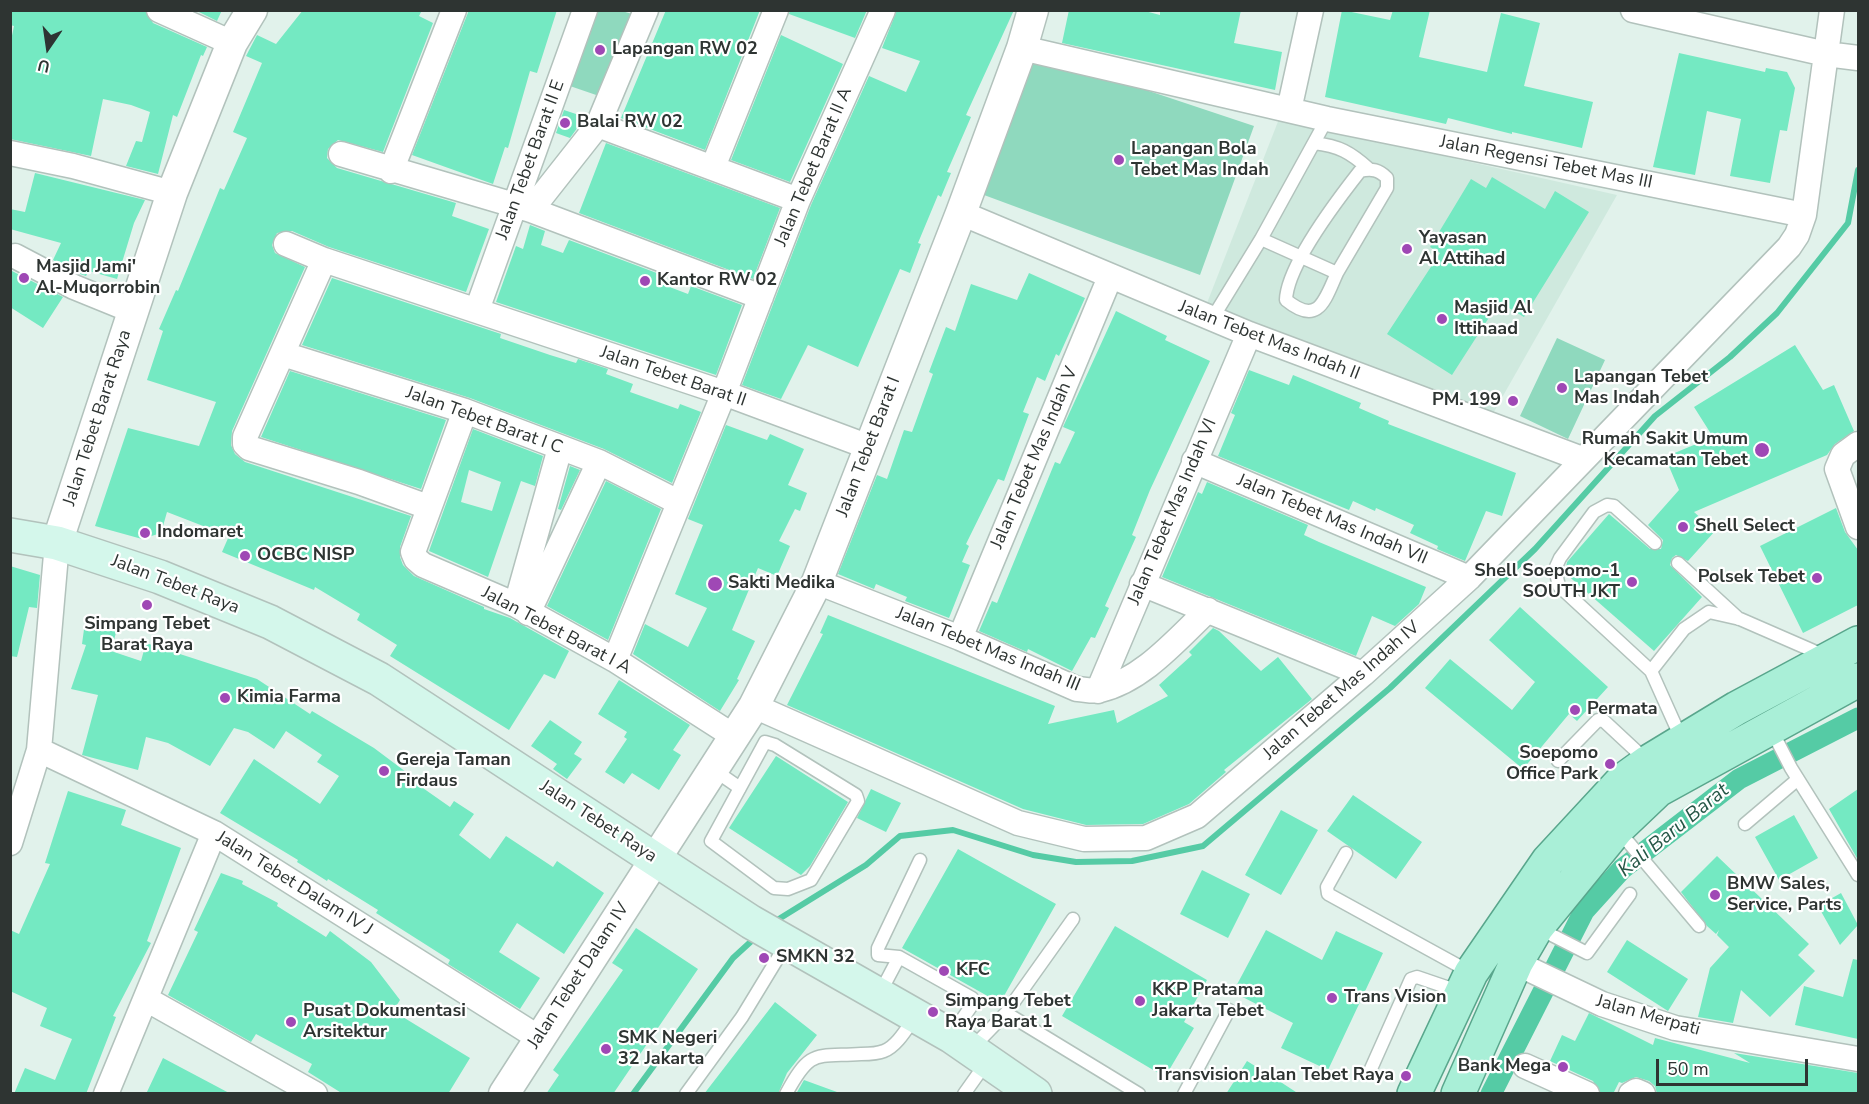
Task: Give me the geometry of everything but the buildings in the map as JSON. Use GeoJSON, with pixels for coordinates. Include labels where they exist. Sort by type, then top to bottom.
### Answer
{"type":"FeatureCollection","features":[{"type":"Feature","properties":{"kind":"main road","name":"Jalan Tebet Raya"},"geometry":{"type":"LineString","coordinates":[[10,536],[57,543],[160,577],[270,622],[359,668],[770,933],[916,1016],[1035,1094]]}},
{"type":"Feature","properties":{"kind":"main road"},"geometry":{"type":"LineString","coordinates":[[1414,1094],[1466,982],[1548,861],[1683,741],[1737,708],[1845,651]]}},
{"type":"Feature","properties":{"kind":"main road"},"geometry":{"type":"LineString","coordinates":[[1641,779],[1658,790],[1774,733],[1858,680]]}},
{"type":"Feature","properties":{"kind":"main road"},"geometry":{"type":"LineString","coordinates":[[1458,1094],[1527,968],[1537,927],[1626,839],[1641,779]]}},
{"type":"Feature","properties":{"kind":"street"},"geometry":{"type":"LineString","coordinates":[[159,10],[231,43]]}},
{"type":"Feature","properties":{"kind":"street","name":"Jalan Tebet Barat Raya"},"geometry":{"type":"LineString","coordinates":[[10,843],[39,750],[57,543],[172,193],[231,43],[252,10]]}},
{"type":"Feature","properties":{"kind":"street"},"geometry":{"type":"LineString","coordinates":[[390,171],[454,10]]}},
{"type":"Feature","properties":{"kind":"street","name":"Jalan Tebet Barat II E"},"geometry":{"type":"LineString","coordinates":[[477,310],[523,207],[585,10]]}},
{"type":"Feature","properties":{"kind":"street","name":"Jalan Tebet Barat II E"},"geometry":{"type":"LineString","coordinates":[[523,207],[598,125],[646,10]]}},
{"type":"Feature","properties":{"kind":"street"},"geometry":{"type":"LineString","coordinates":[[713,167],[776,10]]}},
{"type":"Feature","properties":{"kind":"street","name":"Jalan Tebet Barat II A"},"geometry":{"type":"LineString","coordinates":[[615,660],[724,393],[798,200],[883,10]]}},
{"type":"Feature","properties":{"kind":"street","name":"Jalan Tebet Barat I"},"geometry":{"type":"LineString","coordinates":[[656,860],[754,706],[817,582],[961,213],[1022,48],[1033,10]]}},
{"type":"Feature","properties":{"kind":"street"},"geometry":{"type":"LineString","coordinates":[[1289,110],[1311,10]]}},
{"type":"Feature","properties":{"kind":"street"},"geometry":{"type":"LineString","coordinates":[[1633,10],[1843,56]]}},
{"type":"Feature","properties":{"kind":"street","name":"Jalan Tebet Mas Indah IV"},"geometry":{"type":"LineString","coordinates":[[754,706],[1018,823],[1084,839],[1146,838],[1197,816],[1363,674],[1469,578],[1789,247],[1797,235],[1804,215],[1843,56],[1832,10]]}},
{"type":"Feature","properties":{"kind":"street","name":"Jalan Regensi Tebet Mas III"},"geometry":{"type":"LineString","coordinates":[[1022,48],[1327,119],[1804,215]]}},
{"type":"Feature","properties":{"kind":"street"},"geometry":{"type":"LineString","coordinates":[[598,125],[798,200]]}},
{"type":"Feature","properties":{"kind":"street"},"geometry":{"type":"LineString","coordinates":[[10,153],[73,166],[172,193]]}},
{"type":"Feature","properties":{"kind":"street"},"geometry":{"type":"LineString","coordinates":[[340,154],[390,171],[523,207],[761,297]]}},
{"type":"Feature","properties":{"kind":"street","name":"Jalan Tebet Mas Indah II"},"geometry":{"type":"LineString","coordinates":[[961,213],[1110,278],[1249,334],[1582,459]]}},
{"type":"Feature","properties":{"kind":"street"},"geometry":{"type":"LineString","coordinates":[[286,244],[324,260],[477,310]]}},
{"type":"Feature","properties":{"kind":"street"},"geometry":{"type":"LineString","coordinates":[[15,256],[84,291],[133,311]]}},
{"type":"Feature","properties":{"kind":"street"},"geometry":{"type":"LineString","coordinates":[[324,260],[245,437],[245,444],[249,448],[359,482],[428,507]]}},
{"type":"Feature","properties":{"kind":"street","name":"Jalan Tebet Mas Indah V"},"geometry":{"type":"LineString","coordinates":[[960,638],[1110,278]]}},
{"type":"Feature","properties":{"kind":"street","name":"Jalan Tebet Barat II"},"geometry":{"type":"LineString","coordinates":[[477,310],[724,393],[869,447]]}},
{"type":"Feature","properties":{"kind":"street","name":"Jalan Tebet Mas Indah VI"},"geometry":{"type":"LineString","coordinates":[[1098,691],[1249,334]]}},
{"type":"Feature","properties":{"kind":"street","name":"Jalan Tebet Barat I C"},"geometry":{"type":"LineString","coordinates":[[283,354],[465,411],[599,462],[678,502]]}},
{"type":"Feature","properties":{"kind":"street","name":"Jalan Tebet Barat I A"},"geometry":{"type":"LineString","coordinates":[[465,411],[413,552],[416,559],[423,565],[522,609],[615,660],[735,737]]}},
{"type":"Feature","properties":{"kind":"street"},"geometry":{"type":"LineString","coordinates":[[1858,444],[1843,455],[1838,469],[1858,527]]}},
{"type":"Feature","properties":{"kind":"street"},"geometry":{"type":"LineString","coordinates":[[522,609],[560,448]]}},
{"type":"Feature","properties":{"kind":"street","name":"Jalan Tebet Mas Indah VII"},"geometry":{"type":"LineString","coordinates":[[1194,461],[1469,578]]}},
{"type":"Feature","properties":{"kind":"street"},"geometry":{"type":"LineString","coordinates":[[522,609],[599,462]]}},
{"type":"Feature","properties":{"kind":"street","name":"Jalan Tebet Mas Indah III"},"geometry":{"type":"LineString","coordinates":[[817,582],[960,638],[1077,689],[1098,691],[1125,681],[1143,668],[1208,610]]}},
{"type":"Feature","properties":{"kind":"street"},"geometry":{"type":"LineString","coordinates":[[1142,584],[1363,674]]}},
{"type":"Feature","properties":{"kind":"street","name":"Jalan Tebet Dalam IV J"},"geometry":{"type":"LineString","coordinates":[[39,750],[214,833],[538,1038]]}},
{"type":"Feature","properties":{"kind":"street"},"geometry":{"type":"LineString","coordinates":[[106,1094],[214,833]]}},
{"type":"Feature","properties":{"kind":"street","name":"Jalan Tebet Dalam IV"},"geometry":{"type":"LineString","coordinates":[[504,1094],[538,1038],[656,860]]}},
{"type":"Feature","properties":{"kind":"street","name":"Jalan Merpati"},"geometry":{"type":"LineString","coordinates":[[1527,968],[1602,1004],[1675,1028],[1858,1059]]}},
{"type":"Feature","properties":{"kind":"street"},"geometry":{"type":"LineString","coordinates":[[146,999],[315,1094]]}},
{"type":"Feature","properties":{"kind":"street"},"geometry":{"type":"LineString","coordinates":[[1525,1066],[1587,1094]]}},
{"type":"Feature","properties":{"kind":"street"},"geometry":{"type":"LineString","coordinates":[[1631,1094],[1636,1091],[1643,1094]]}},
{"type":"Feature","properties":{"kind":"lane"},"geometry":{"type":"LineString","coordinates":[[1212,319],[1261,239],[1327,119]]}},
{"type":"Feature","properties":{"kind":"lane"},"geometry":{"type":"LineString","coordinates":[[1314,143],[1335,145],[1369,169],[1380,172],[1387,178],[1387,188],[1337,273],[1321,308],[1313,311],[1294,307],[1286,300],[1287,292],[1301,257],[1360,171],[1369,169]]}},
{"type":"Feature","properties":{"kind":"lane"},"geometry":{"type":"LineString","coordinates":[[1261,239],[1337,273]]}},
{"type":"Feature","properties":{"kind":"lane"},"geometry":{"type":"LineString","coordinates":[[1655,543],[1614,506],[1607,505],[1594,512],[1560,558],[1555,569],[1559,586],[1652,671],[1683,741]]}},
{"type":"Feature","properties":{"kind":"lane"},"geometry":{"type":"LineString","coordinates":[[1678,563],[1740,619]]}},
{"type":"Feature","properties":{"kind":"lane"},"geometry":{"type":"LineString","coordinates":[[1652,671],[1684,629],[1709,612],[1740,619],[1845,651]]}},
{"type":"Feature","properties":{"kind":"lane"},"geometry":{"type":"LineString","coordinates":[[1558,761],[1598,720],[1604,720],[1641,779]]}},
{"type":"Feature","properties":{"kind":"lane"},"geometry":{"type":"LineString","coordinates":[[1774,733],[1791,768],[1858,874]]}},
{"type":"Feature","properties":{"kind":"lane"},"geometry":{"type":"LineString","coordinates":[[765,742],[775,745],[856,795],[858,801],[811,880],[788,889],[774,888],[711,841],[740,788],[765,742]]}},
{"type":"Feature","properties":{"kind":"lane"},"geometry":{"type":"LineString","coordinates":[[713,770],[740,788]]}},
{"type":"Feature","properties":{"kind":"lane"},"geometry":{"type":"LineString","coordinates":[[1744,824],[1798,779]]}},
{"type":"Feature","properties":{"kind":"lane"},"geometry":{"type":"LineString","coordinates":[[1626,839],[1699,926]]}},
{"type":"Feature","properties":{"kind":"lane"},"geometry":{"type":"LineString","coordinates":[[1346,853],[1326,887],[1328,894],[1466,982]]}},
{"type":"Feature","properties":{"kind":"lane"},"geometry":{"type":"LineString","coordinates":[[920,860],[878,948],[878,954],[899,957],[972,998],[964,1094]]}},
{"type":"Feature","properties":{"kind":"lane"},"geometry":{"type":"LineString","coordinates":[[1537,927],[1587,953],[1630,894]]}},
{"type":"Feature","properties":{"kind":"lane"},"geometry":{"type":"LineString","coordinates":[[969,1049],[1006,1013],[1073,919]]}},
{"type":"Feature","properties":{"kind":"lane"},"geometry":{"type":"LineString","coordinates":[[686,1094],[748,1008],[770,933]]}},
{"type":"Feature","properties":{"kind":"lane"},"geometry":{"type":"LineString","coordinates":[[879,995],[899,957]]}},
{"type":"Feature","properties":{"kind":"lane"},"geometry":{"type":"LineString","coordinates":[[1370,1071],[1411,979],[1417,977],[1466,982]]}},
{"type":"Feature","properties":{"kind":"lane"},"geometry":{"type":"LineString","coordinates":[[1184,1094],[1228,1010]]}},
{"type":"Feature","properties":{"kind":"lane"},"geometry":{"type":"LineString","coordinates":[[1006,1013],[1139,1094]]}},
{"type":"Feature","properties":{"kind":"lane"},"geometry":{"type":"LineString","coordinates":[[786,1094],[799,1071],[813,1058],[828,1054],[846,1055],[884,1051],[896,1041],[916,1016]]}},
{"type":"Feature","properties":{"kind":"shaded area","name":"Yayasan Al Attihad"},"geometry":{"type":"Polygon","coordinates":[[[1279,119],[1617,195],[1491,417],[1207,303],[1279,119]]]}},
{"type":"Feature","properties":{"kind":"green space","name":"Lapangan RW 02"},"geometry":{"type":"Polygon","coordinates":[[[594,11],[622,11],[632,14],[602,97],[567,85],[594,11]]]}},
{"type":"Feature","properties":{"kind":"green space","name":"Lapangan Bola Tebet Mas Indah"},"geometry":{"type":"Polygon","coordinates":[[[1035,53],[1254,126],[1200,275],[984,195],[1035,53]]]}},
{"type":"Feature","properties":{"kind":"green space","name":"Lapangan Tebet Mas Indah"},"geometry":{"type":"Polygon","coordinates":[[[1557,338],[1605,360],[1568,439],[1520,416],[1557,338]]]}},
{"type":"Feature","properties":{"kind":"waterway"},"geometry":{"type":"LineString","coordinates":[[774,922],[866,865],[900,836],[953,830],[1033,855],[1076,862],[1132,861],[1203,846],[1390,688],[1535,549],[1655,416],[1730,357],[1777,313],[1848,223],[1858,170]]}},
{"type":"Feature","properties":{"kind":"waterway","name":"Kali Baru Barat"},"geometry":{"type":"LineString","coordinates":[[1491,1094],[1584,911],[1622,869],[1739,779],[1858,718]]}},
{"type":"Feature","properties":{"kind":"waterway"},"geometry":{"type":"LineString","coordinates":[[633,1094],[733,958],[757,936]]}},
{"type":"Feature","properties":{"kind":"place","name":"Lapangan RW 02"},"geometry":{"type":"Point","coordinates":[600,50]}},
{"type":"Feature","properties":{"kind":"place","name":"Balai RW 02"},"geometry":{"type":"Point","coordinates":[565,123]}},
{"type":"Feature","properties":{"kind":"place","name":"Lapangan Bola Tebet Mas Indah"},"geometry":{"type":"Point","coordinates":[1119,160]}},
{"type":"Feature","properties":{"kind":"place","name":"Yayasan Al Attihad"},"geometry":{"type":"Point","coordinates":[1407,249]}},
{"type":"Feature","properties":{"kind":"place","name":"Masjid Jami' Al-Muqorrobin"},"geometry":{"type":"Point","coordinates":[24,278]}},
{"type":"Feature","properties":{"kind":"place","name":"Kantor RW 02"},"geometry":{"type":"Point","coordinates":[645,281]}},
{"type":"Feature","properties":{"kind":"place","name":"Masjid Al Ittihaad"},"geometry":{"type":"Point","coordinates":[1442,319]}},
{"type":"Feature","properties":{"kind":"place","name":"Lapangan Tebet Mas Indah"},"geometry":{"type":"Point","coordinates":[1562,388]}},
{"type":"Feature","properties":{"kind":"place","name":"PM. 199"},"geometry":{"type":"Point","coordinates":[1513,401]}},
{"type":"Feature","properties":{"kind":"place","name":"Rumah Sakit Umum Kecamatan Tebet"},"geometry":{"type":"Point","coordinates":[1762,450]}},
{"type":"Feature","properties":{"kind":"place","name":"Shell Select"},"geometry":{"type":"Point","coordinates":[1683,527]}},
{"type":"Feature","properties":{"kind":"place","name":"Indomaret"},"geometry":{"type":"Point","coordinates":[145,533]}},
{"type":"Feature","properties":{"kind":"place","name":"OCBC NISP"},"geometry":{"type":"Point","coordinates":[245,556]}},
{"type":"Feature","properties":{"kind":"place","name":"Polsek Tebet"},"geometry":{"type":"Point","coordinates":[1817,578]}},
{"type":"Feature","properties":{"kind":"place","name":"Shell Soepomo-1 SOUTH JKT"},"geometry":{"type":"Point","coordinates":[1632,582]}},
{"type":"Feature","properties":{"kind":"place","name":"Sakti Medika"},"geometry":{"type":"Point","coordinates":[715,584]}},
{"type":"Feature","properties":{"kind":"place","name":"Simpang Tebet Barat Raya"},"geometry":{"type":"Point","coordinates":[147,605]}},
{"type":"Feature","properties":{"kind":"place","name":"Kimia Farma"},"geometry":{"type":"Point","coordinates":[225,698]}},
{"type":"Feature","properties":{"kind":"place","name":"Permata"},"geometry":{"type":"Point","coordinates":[1575,710]}},
{"type":"Feature","properties":{"kind":"place","name":"Soepomo Office Park"},"geometry":{"type":"Point","coordinates":[1610,764]}},
{"type":"Feature","properties":{"kind":"place","name":"Gereja Taman Firdaus"},"geometry":{"type":"Point","coordinates":[384,771]}},
{"type":"Feature","properties":{"kind":"place","name":"BMW Sales, Service, Parts"},"geometry":{"type":"Point","coordinates":[1715,895]}},
{"type":"Feature","properties":{"kind":"place","name":"SMKN 32"},"geometry":{"type":"Point","coordinates":[764,958]}},
{"type":"Feature","properties":{"kind":"place","name":"KFC"},"geometry":{"type":"Point","coordinates":[944,971]}},
{"type":"Feature","properties":{"kind":"place","name":"Trans Vision"},"geometry":{"type":"Point","coordinates":[1332,998]}},
{"type":"Feature","properties":{"kind":"place","name":"KKP Pratama Jakarta Tebet"},"geometry":{"type":"Point","coordinates":[1140,1001]}},
{"type":"Feature","properties":{"kind":"place","name":"Simpang Tebet Raya Barat 1"},"geometry":{"type":"Point","coordinates":[933,1012]}},
{"type":"Feature","properties":{"kind":"place","name":"Pusat Dokumentasi Arsitektur"},"geometry":{"type":"Point","coordinates":[291,1022]}},
{"type":"Feature","properties":{"kind":"place","name":"SMK Negeri 32 Jakarta"},"geometry":{"type":"Point","coordinates":[606,1049]}},
{"type":"Feature","properties":{"kind":"place","name":"Bank Mega"},"geometry":{"type":"Point","coordinates":[1563,1067]}},
{"type":"Feature","properties":{"kind":"place","name":"Transvision Jalan Tebet Raya"},"geometry":{"type":"Point","coordinates":[1406,1076]}}]}
